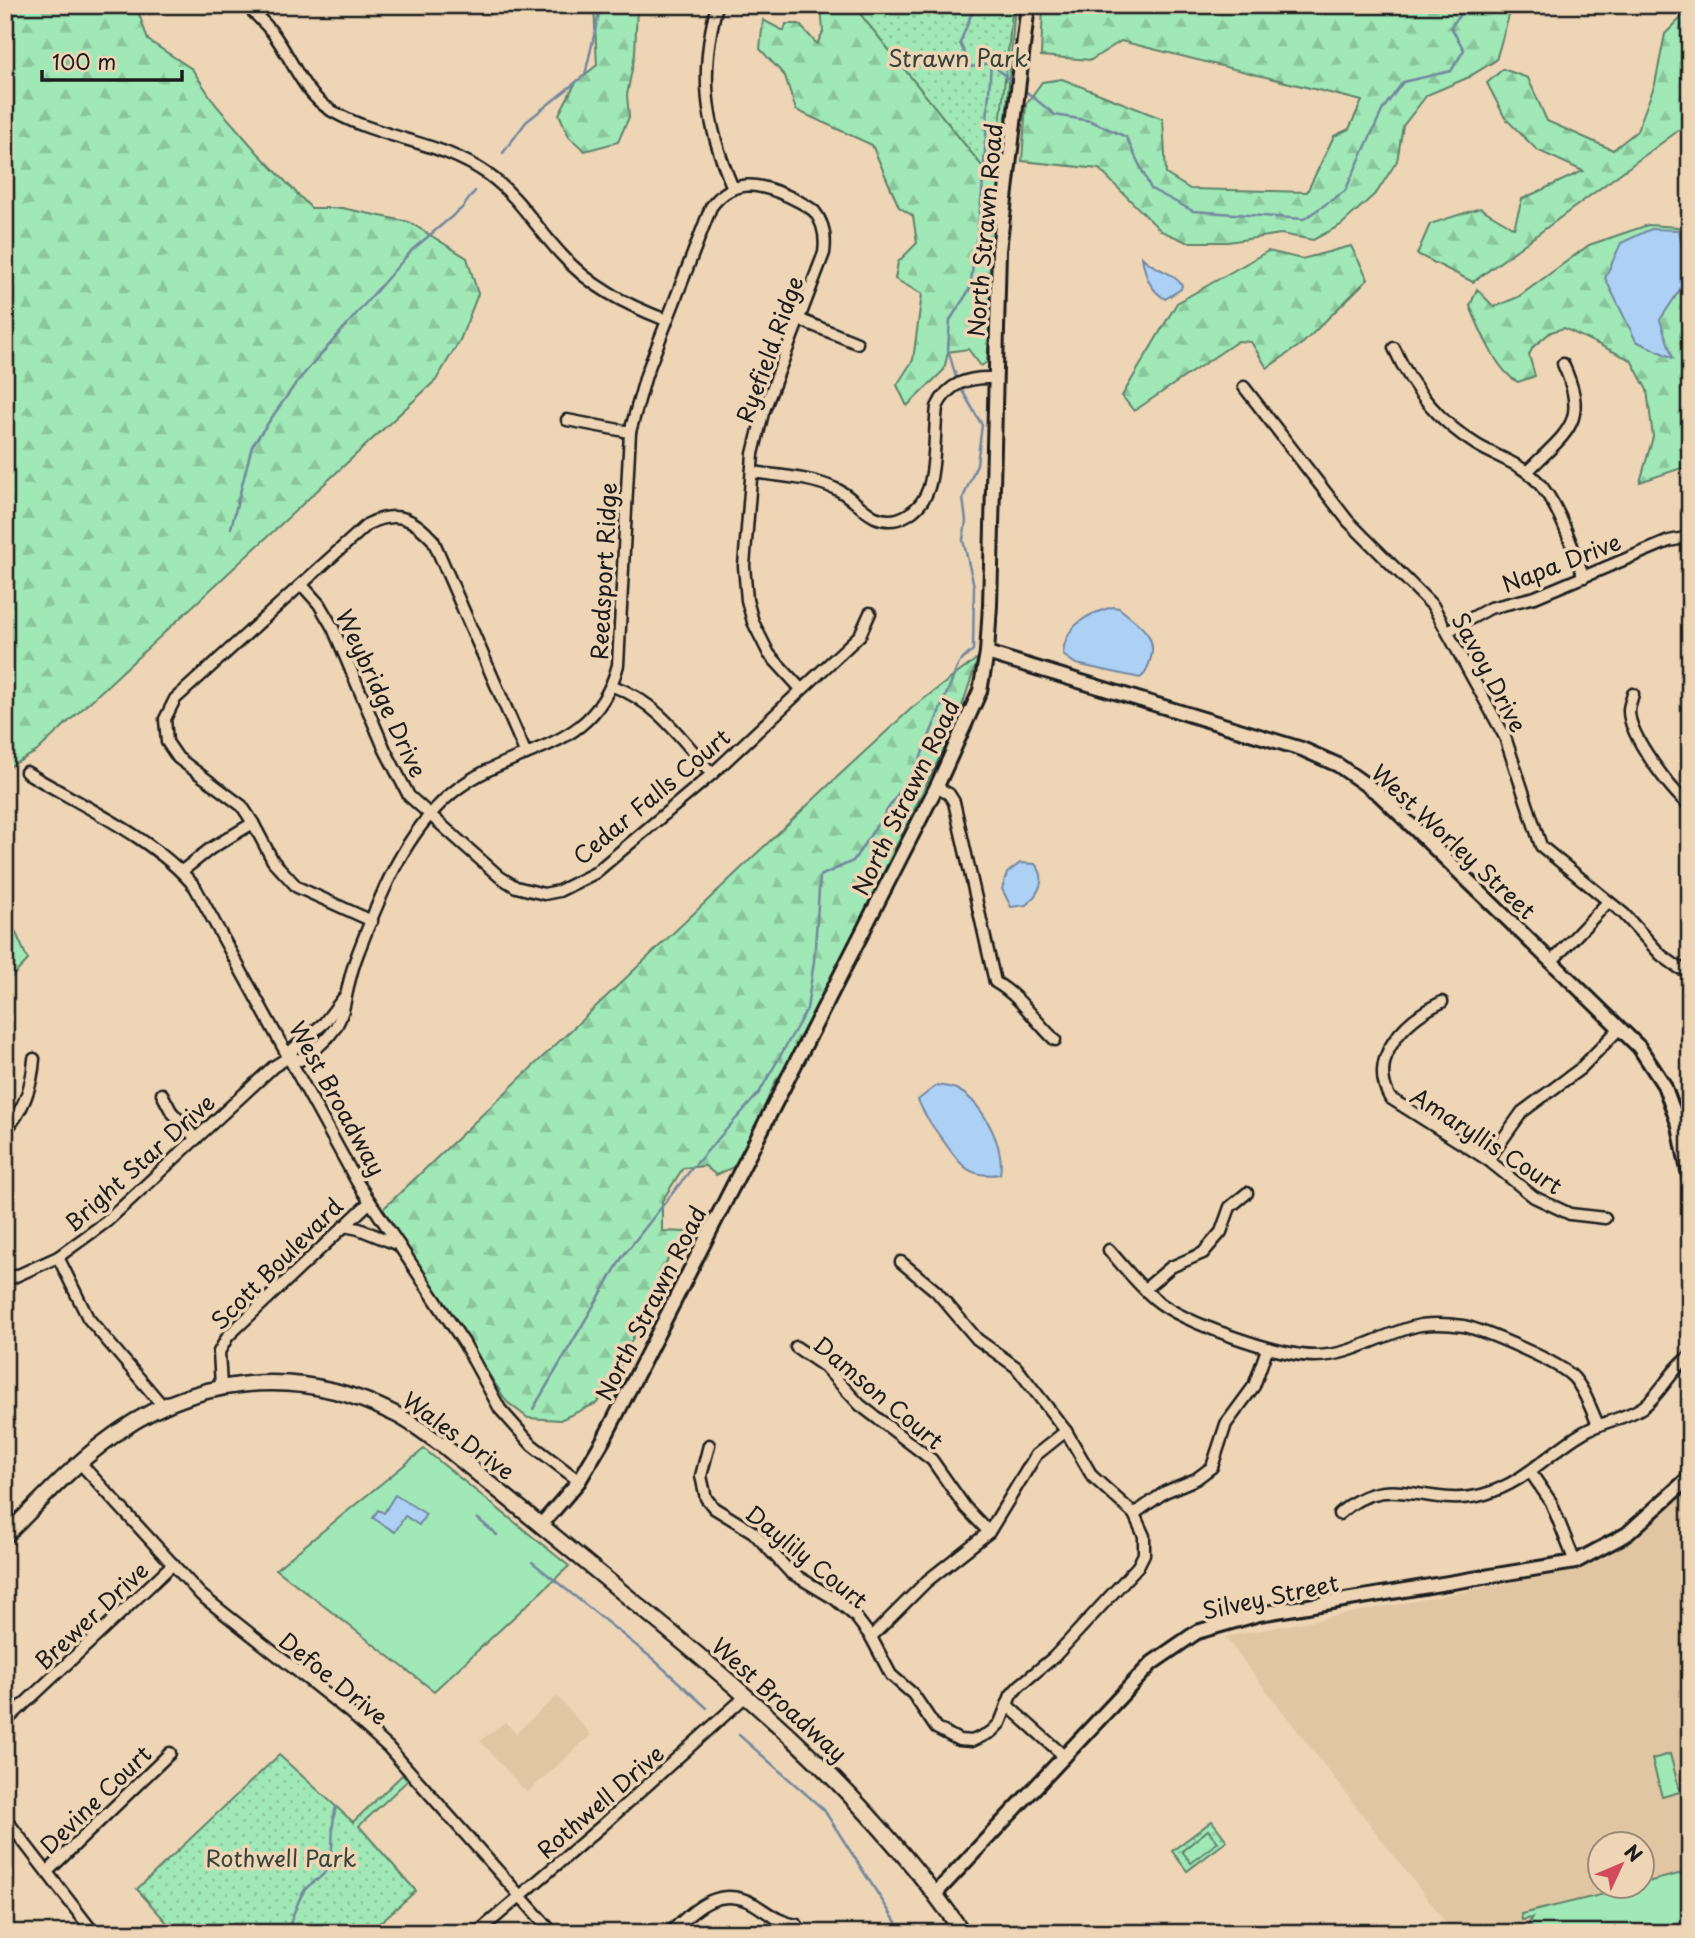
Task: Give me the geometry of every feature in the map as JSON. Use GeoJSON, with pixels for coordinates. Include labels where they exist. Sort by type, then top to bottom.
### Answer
{"type":"FeatureCollection","features":[{"type":"Feature","properties":{"kind":"main road","name":"Wales Drive"},"geometry":{"type":"LineString","coordinates":[[220,1386],[287,1381],[345,1392],[369,1402],[398,1415],[444,1446],[541,1525]]}},
{"type":"Feature","properties":{"kind":"main road"},"geometry":{"type":"LineString","coordinates":[[5,1536],[80,1463],[120,1430],[162,1405],[220,1386]]}},
{"type":"Feature","properties":{"kind":"main road","name":"West Broadway"},"geometry":{"type":"LineString","coordinates":[[541,1525],[747,1695],[808,1750],[936,1893],[963,1933]]}},
{"type":"Feature","properties":{"kind":"street"},"geometry":{"type":"LineString","coordinates":[[246,5],[273,33],[296,75],[316,99],[361,125],[432,145],[488,174],[523,204],[559,252],[595,286],[623,303],[666,320]]}},
{"type":"Feature","properties":{"kind":"street"},"geometry":{"type":"LineString","coordinates":[[717,5],[710,33],[705,76],[708,114],[721,160],[733,188]]}},
{"type":"Feature","properties":{"kind":"street","name":"North Strawn Road"},"geometry":{"type":"LineString","coordinates":[[541,1525],[579,1481],[605,1437],[785,1089],[936,787],[979,691],[987,653],[993,378],[999,250],[1028,5]]}},
{"type":"Feature","properties":{"kind":"street","name":"Ryefield Ridge"},"geometry":{"type":"LineString","coordinates":[[733,188],[749,184],[783,194],[812,209],[824,229],[824,253],[763,413],[752,472],[744,566],[747,600],[753,622],[769,653],[801,689]]}},
{"type":"Feature","properties":{"kind":"street","name":"Reedsport Ridge"},"geometry":{"type":"LineString","coordinates":[[289,1057],[294,1048],[324,1023],[345,996],[358,951],[403,852],[430,815],[472,778],[571,734],[586,724],[598,711],[612,685],[618,665],[630,432],[666,320],[711,206],[719,196],[733,188]]}},
{"type":"Feature","properties":{"kind":"street"},"geometry":{"type":"LineString","coordinates":[[798,320],[857,343]]}},
{"type":"Feature","properties":{"kind":"street"},"geometry":{"type":"LineString","coordinates":[[1394,348],[1412,382],[1443,420],[1476,445],[1527,472],[1551,502],[1584,577]]}},
{"type":"Feature","properties":{"kind":"street"},"geometry":{"type":"LineString","coordinates":[[1527,472],[1569,429],[1574,419],[1574,387],[1563,364]]}},
{"type":"Feature","properties":{"kind":"street"},"geometry":{"type":"LineString","coordinates":[[752,472],[816,481],[838,489],[874,516],[891,520],[908,515],[918,506],[929,487],[937,407],[941,398],[961,381],[974,377],[993,378]]}},
{"type":"Feature","properties":{"kind":"street","name":"Savoy Drive"},"geometry":{"type":"LineString","coordinates":[[1244,387],[1348,521],[1417,588],[1448,631],[1478,692],[1505,737],[1541,846],[1607,903],[1624,914],[1661,955],[1679,968],[1690,970]]}},
{"type":"Feature","properties":{"kind":"street"},"geometry":{"type":"LineString","coordinates":[[567,421],[630,432]]}},
{"type":"Feature","properties":{"kind":"street"},"geometry":{"type":"LineString","coordinates":[[372,921],[297,887],[274,860],[242,806],[178,758],[167,742],[165,719],[175,699],[368,524],[382,517],[398,515],[411,520],[433,540],[526,754]]}},
{"type":"Feature","properties":{"kind":"street","name":"Napa Drive"},"geometry":{"type":"LineString","coordinates":[[1448,631],[1490,608],[1535,597],[1669,541],[1690,537]]}},
{"type":"Feature","properties":{"kind":"street","name":"Weybridge Drive"},"geometry":{"type":"LineString","coordinates":[[302,585],[319,604],[333,628],[399,779],[409,796],[430,815]]}},
{"type":"Feature","properties":{"kind":"street","name":"Cedar Falls Court"},"geometry":{"type":"LineString","coordinates":[[430,815],[500,877],[516,887],[544,894],[559,891],[595,873],[712,774],[860,635],[870,613]]}},
{"type":"Feature","properties":{"kind":"street","name":"West Worley Street"},"geometry":{"type":"LineString","coordinates":[[987,653],[1256,732],[1338,765],[1379,794],[1639,1047],[1664,1085],[1679,1126],[1690,1181]]}},
{"type":"Feature","properties":{"kind":"street"},"geometry":{"type":"LineString","coordinates":[[612,685],[633,693],[655,709],[712,774]]}},
{"type":"Feature","properties":{"kind":"street"},"geometry":{"type":"LineString","coordinates":[[1633,694],[1629,712],[1639,737],[1663,778],[1690,806]]}},
{"type":"Feature","properties":{"kind":"street","name":"West Broadway"},"geometry":{"type":"LineString","coordinates":[[26,772],[151,847],[182,872],[202,898],[370,1202],[464,1343],[500,1409],[532,1445],[579,1481]]}},
{"type":"Feature","properties":{"kind":"street"},"geometry":{"type":"LineString","coordinates":[[936,787],[949,794],[954,802],[995,982],[1023,1002],[1037,1022],[1055,1040]]}},
{"type":"Feature","properties":{"kind":"street"},"geometry":{"type":"LineString","coordinates":[[182,872],[210,849],[253,823]]}},
{"type":"Feature","properties":{"kind":"street"},"geometry":{"type":"LineString","coordinates":[[1552,961],[1607,903]]}},
{"type":"Feature","properties":{"kind":"street","name":"Amaryllis Court"},"geometry":{"type":"LineString","coordinates":[[1442,1002],[1426,1010],[1390,1045],[1383,1058],[1383,1086],[1390,1098],[1488,1160],[1534,1197],[1554,1208],[1586,1218],[1605,1218]]}},
{"type":"Feature","properties":{"kind":"street"},"geometry":{"type":"LineString","coordinates":[[1488,1160],[1522,1112],[1580,1069],[1620,1028]]}},
{"type":"Feature","properties":{"kind":"street","name":"Bright Star Drive"},"geometry":{"type":"LineString","coordinates":[[5,1281],[58,1257],[106,1222],[273,1067],[289,1057]]}},
{"type":"Feature","properties":{"kind":"street"},"geometry":{"type":"LineString","coordinates":[[5,1131],[19,1114],[33,1080],[34,1059]]}},
{"type":"Feature","properties":{"kind":"street"},"geometry":{"type":"LineString","coordinates":[[162,1094],[172,1111],[196,1139]]}},
{"type":"Feature","properties":{"kind":"street"},"geometry":{"type":"LineString","coordinates":[[1145,1290],[1171,1267],[1203,1253],[1220,1232],[1230,1207],[1247,1193]]}},
{"type":"Feature","properties":{"kind":"street","name":"Scott Boulevard"},"geometry":{"type":"LineString","coordinates":[[220,1386],[219,1352],[228,1336],[370,1202]]}},
{"type":"Feature","properties":{"kind":"street"},"geometry":{"type":"LineString","coordinates":[[344,1226],[399,1245]]}},
{"type":"Feature","properties":{"kind":"street"},"geometry":{"type":"LineString","coordinates":[[1109,1250],[1145,1290],[1181,1316],[1267,1349],[1289,1354],[1336,1354],[1422,1325],[1464,1326],[1559,1366],[1573,1376],[1598,1425]]}},
{"type":"Feature","properties":{"kind":"street"},"geometry":{"type":"LineString","coordinates":[[58,1257],[88,1318],[162,1405]]}},
{"type":"Feature","properties":{"kind":"street"},"geometry":{"type":"LineString","coordinates":[[901,1262],[936,1292],[977,1339],[1016,1367],[1066,1431],[1092,1476],[1134,1514],[1141,1524],[1144,1548],[1138,1566],[1054,1657],[1019,1686],[1007,1705],[1064,1756]]}},
{"type":"Feature","properties":{"kind":"street","name":"Damson Court"},"geometry":{"type":"LineString","coordinates":[[796,1347],[824,1366],[860,1405],[932,1460],[965,1507],[989,1532]]}},
{"type":"Feature","properties":{"kind":"street"},"geometry":{"type":"LineString","coordinates":[[1134,1514],[1165,1492],[1196,1479],[1212,1467],[1226,1424],[1254,1386],[1267,1349]]}},
{"type":"Feature","properties":{"kind":"street"},"geometry":{"type":"LineString","coordinates":[[1339,1514],[1352,1502],[1374,1491],[1388,1490],[1438,1498],[1483,1495],[1512,1485],[1566,1444],[1598,1425],[1643,1407],[1674,1370],[1690,1356]]}},
{"type":"Feature","properties":{"kind":"street"},"geometry":{"type":"LineString","coordinates":[[871,1637],[927,1581],[989,1532],[1036,1455],[1066,1431]]}},
{"type":"Feature","properties":{"kind":"street","name":"Daylily Court"},"geometry":{"type":"LineString","coordinates":[[709,1446],[701,1476],[706,1498],[714,1508],[753,1532],[790,1572],[835,1599],[871,1637],[891,1675],[913,1694],[936,1728],[948,1736],[972,1741],[991,1732],[1000,1723],[1007,1705]]}},
{"type":"Feature","properties":{"kind":"street","name":"Defoe Drive"},"geometry":{"type":"LineString","coordinates":[[80,1463],[201,1595],[348,1711],[388,1747],[553,1933]]}},
{"type":"Feature","properties":{"kind":"street"},"geometry":{"type":"LineString","coordinates":[[1531,1473],[1551,1502],[1575,1562]]}},
{"type":"Feature","properties":{"kind":"street","name":"Silvey Street"},"geometry":{"type":"LineString","coordinates":[[936,1893],[1152,1663],[1197,1632],[1259,1615],[1575,1562],[1627,1534],[1690,1477]]}},
{"type":"Feature","properties":{"kind":"street","name":"Brewer Drive"},"geometry":{"type":"LineString","coordinates":[[5,1722],[173,1564]]}},
{"type":"Feature","properties":{"kind":"street","name":"Rothwell Drive"},"geometry":{"type":"LineString","coordinates":[[477,1933],[747,1695]]}},
{"type":"Feature","properties":{"kind":"street","name":"Devine Court"},"geometry":{"type":"LineString","coordinates":[[47,1872],[170,1754]]}},
{"type":"Feature","properties":{"kind":"street"},"geometry":{"type":"LineString","coordinates":[[5,1818],[94,1933]]}},
{"type":"Feature","properties":{"kind":"street"},"geometry":{"type":"LineString","coordinates":[[669,1933],[707,1900],[723,1896],[740,1898],[778,1922],[797,1925]]}},
{"type":"Feature","properties":{"kind":"shaded area"},"geometry":{"type":"Polygon","coordinates":[[[1690,1488],[1690,1933],[1454,1933],[1225,1637],[1579,1570],[1607,1557],[1634,1539],[1690,1488]]]}},
{"type":"Feature","properties":{"kind":"shaded area"},"geometry":{"type":"Polygon","coordinates":[[[557,1696],[591,1735],[527,1793],[480,1741],[505,1722],[516,1733],[557,1696]]]}},
{"type":"Feature","properties":{"kind":"green space"},"geometry":{"type":"Polygon","coordinates":[[[5,5],[136,5],[148,40],[192,69],[216,105],[311,208],[342,208],[409,222],[467,258],[478,294],[460,340],[436,380],[36,752],[5,769],[5,5]]]}},
{"type":"Feature","properties":{"kind":"green space"},"geometry":{"type":"Polygon","coordinates":[[[594,5],[637,5],[635,54],[627,95],[629,117],[618,142],[585,151],[569,137],[559,114],[576,82],[597,65],[594,5]]]}},
{"type":"Feature","properties":{"kind":"green space"},"geometry":{"type":"Polygon","coordinates":[[[821,5],[1015,5],[987,362],[981,366],[968,349],[948,352],[944,370],[907,406],[897,385],[913,360],[922,294],[895,279],[898,262],[917,243],[913,216],[899,207],[872,145],[796,110],[785,76],[760,49],[763,20],[784,31],[786,24],[799,24],[817,44],[823,32],[821,5]]]}},
{"type":"Feature","properties":{"kind":"green space","name":"Strawn Park"},"geometry":{"type":"Polygon","coordinates":[[[853,5],[1013,5],[994,181],[853,5]]]}},
{"type":"Feature","properties":{"kind":"green space"},"geometry":{"type":"Polygon","coordinates":[[[1043,5],[1365,5],[1397,9],[1399,5],[1512,5],[1496,60],[1467,78],[1427,95],[1403,126],[1397,161],[1377,192],[1341,225],[1313,240],[1281,234],[1228,242],[1187,242],[1161,231],[1099,169],[1022,161],[1026,104],[1042,82],[1062,79],[1163,119],[1166,174],[1190,189],[1307,192],[1334,136],[1349,129],[1362,101],[1121,41],[1091,60],[1041,56],[1043,5]]]}},
{"type":"Feature","properties":{"kind":"green space"},"geometry":{"type":"Polygon","coordinates":[[[1690,9],[1690,122],[1473,282],[1417,254],[1430,224],[1480,208],[1514,228],[1522,199],[1583,171],[1537,150],[1505,118],[1487,83],[1503,69],[1528,78],[1547,121],[1613,150],[1637,131],[1655,84],[1665,34],[1690,9]]]}},
{"type":"Feature","properties":{"kind":"green space"},"geometry":{"type":"Polygon","coordinates":[[[1648,225],[1678,227],[1690,250],[1690,457],[1682,468],[1640,482],[1653,437],[1647,390],[1631,360],[1564,328],[1551,332],[1533,347],[1529,355],[1535,376],[1518,382],[1510,377],[1496,359],[1470,306],[1477,289],[1494,307],[1518,297],[1589,245],[1648,225]]]}},
{"type":"Feature","properties":{"kind":"green space"},"geometry":{"type":"Polygon","coordinates":[[[1351,246],[1368,279],[1303,343],[1267,368],[1251,342],[1238,341],[1134,411],[1122,396],[1177,303],[1268,251],[1302,259],[1351,246]]]}},
{"type":"Feature","properties":{"kind":"green space"},"geometry":{"type":"Polygon","coordinates":[[[978,658],[956,724],[790,1063],[776,1080],[740,1164],[716,1175],[705,1166],[683,1168],[662,1201],[662,1231],[687,1232],[687,1243],[671,1252],[620,1367],[597,1403],[560,1420],[528,1418],[507,1402],[382,1210],[834,780],[913,707],[978,658]]]}},
{"type":"Feature","properties":{"kind":"green space"},"geometry":{"type":"Polygon","coordinates":[[[5,908],[28,960],[5,984],[5,908]]]}},
{"type":"Feature","properties":{"kind":"green space"},"geometry":{"type":"Polygon","coordinates":[[[424,1449],[569,1566],[434,1691],[276,1569],[424,1449]]]}},
{"type":"Feature","properties":{"kind":"green space"},"geometry":{"type":"Polygon","coordinates":[[[1670,1754],[1680,1792],[1662,1797],[1652,1759],[1670,1754]]]}},
{"type":"Feature","properties":{"kind":"green space","name":"Rothwell Park"},"geometry":{"type":"Polygon","coordinates":[[[279,1755],[353,1822],[402,1775],[408,1780],[359,1826],[416,1891],[368,1933],[176,1933],[137,1889],[279,1755]]]}},
{"type":"Feature","properties":{"kind":"green space"},"geometry":{"type":"Polygon","coordinates":[[[1212,1821],[1227,1841],[1187,1871],[1172,1851],[1212,1821]]]}},
{"type":"Feature","properties":{"kind":"green space"},"geometry":{"type":"Polygon","coordinates":[[[1208,1830],[1218,1842],[1191,1863],[1182,1851],[1208,1830]]]}},
{"type":"Feature","properties":{"kind":"green space"},"geometry":{"type":"Polygon","coordinates":[[[1690,1871],[1690,1933],[1524,1933],[1532,1918],[1522,1920],[1521,1914],[1586,1898],[1656,1899],[1656,1880],[1690,1871]]]}},
{"type":"Feature","properties":{"kind":"water"},"geometry":{"type":"Polygon","coordinates":[[[1651,229],[1679,230],[1687,279],[1660,320],[1673,358],[1636,341],[1605,278],[1621,243],[1651,229]]]}},
{"type":"Feature","properties":{"kind":"water"},"geometry":{"type":"Polygon","coordinates":[[[1142,257],[1178,280],[1182,285],[1181,289],[1165,299],[1155,291],[1142,257]]]}},
{"type":"Feature","properties":{"kind":"water"},"geometry":{"type":"Polygon","coordinates":[[[1113,607],[1119,608],[1134,620],[1150,638],[1152,654],[1146,672],[1140,678],[1076,664],[1063,655],[1068,636],[1079,622],[1113,607]]]}},
{"type":"Feature","properties":{"kind":"water"},"geometry":{"type":"Polygon","coordinates":[[[1020,863],[1035,864],[1041,875],[1040,886],[1026,905],[1011,907],[1002,889],[1007,873],[1020,863]]]}},
{"type":"Feature","properties":{"kind":"water"},"geometry":{"type":"Polygon","coordinates":[[[937,1085],[958,1090],[984,1115],[996,1139],[1001,1163],[1000,1174],[988,1175],[971,1171],[953,1155],[918,1100],[937,1085]]]}},
{"type":"Feature","properties":{"kind":"water"},"geometry":{"type":"Polygon","coordinates":[[[395,1495],[426,1514],[419,1525],[405,1516],[395,1532],[373,1518],[378,1510],[384,1513],[395,1495]]]}},
{"type":"Feature","properties":{"kind":"waterway"},"geometry":{"type":"LineString","coordinates":[[503,153],[526,122],[585,75],[601,5]]}},
{"type":"Feature","properties":{"kind":"waterway"},"geometry":{"type":"LineString","coordinates":[[975,5],[960,43],[971,67],[991,63],[1014,84]]}},
{"type":"Feature","properties":{"kind":"waterway"},"geometry":{"type":"LineString","coordinates":[[1023,89],[1055,115],[1091,121],[1126,137],[1151,189],[1193,211],[1304,219],[1345,191],[1383,109],[1403,82],[1451,71],[1464,50],[1451,27],[1467,5]]}},
{"type":"Feature","properties":{"kind":"waterway"},"geometry":{"type":"LineString","coordinates":[[957,381],[948,349],[950,320],[970,289],[982,193],[991,63]]}},
{"type":"Feature","properties":{"kind":"waterway"},"geometry":{"type":"LineString","coordinates":[[231,528],[252,446],[296,383],[412,250],[462,208],[475,191]]}},
{"type":"Feature","properties":{"kind":"waterway"},"geometry":{"type":"LineString","coordinates":[[533,1409],[623,1256],[693,1167],[759,1093],[807,1009],[814,961],[820,876],[853,861],[918,764],[959,663],[973,650],[974,586],[963,540],[966,521],[963,498],[977,464],[982,425],[960,387]]}},
{"type":"Feature","properties":{"kind":"waterway"},"geometry":{"type":"LineString","coordinates":[[477,1518],[497,1535]]}},
{"type":"Feature","properties":{"kind":"waterway"},"geometry":{"type":"LineString","coordinates":[[532,1562],[653,1659],[707,1708]]}},
{"type":"Feature","properties":{"kind":"waterway"},"geometry":{"type":"LineString","coordinates":[[739,1735],[824,1810],[903,1933]]}},
{"type":"Feature","properties":{"kind":"waterway"},"geometry":{"type":"LineString","coordinates":[[287,1933],[304,1891],[323,1875],[329,1864],[336,1807]]}}]}
